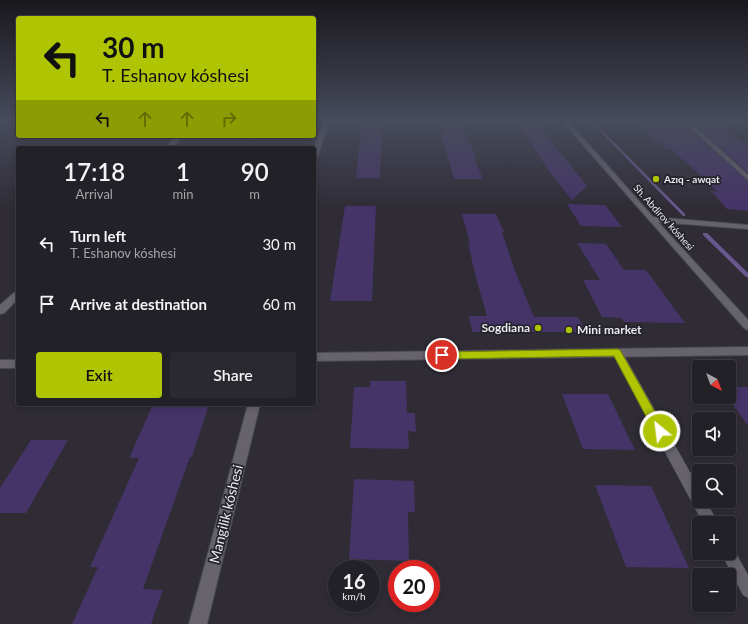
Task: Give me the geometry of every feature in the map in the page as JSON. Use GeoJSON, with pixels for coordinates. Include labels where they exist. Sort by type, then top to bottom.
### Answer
{"type":"FeatureCollection","features":[{"type":"Feature","properties":{"kind":"street","name":"Sh. Abdirov kóshesi"},"geometry":{"type":"LineString","coordinates":[[590,150],[651,220],[748,326]]}},
{"type":"Feature","properties":{"kind":"street"},"geometry":{"type":"LineString","coordinates":[[718,150],[748,178]]}},
{"type":"Feature","properties":{"kind":"street"},"geometry":{"type":"LineString","coordinates":[[651,220],[748,227]]}},
{"type":"Feature","properties":{"kind":"street"},"geometry":{"type":"LineString","coordinates":[[0,311],[16,296]]}},
{"type":"Feature","properties":{"kind":"street"},"geometry":{"type":"LineString","coordinates":[[316,357],[748,351]]}},
{"type":"Feature","properties":{"kind":"street"},"geometry":{"type":"LineString","coordinates":[[0,364],[16,364]]}},
{"type":"Feature","properties":{"kind":"street","name":"Mangilik kóshesi"},"geometry":{"type":"LineString","coordinates":[[198,624],[253,406]]}},
{"type":"Feature","properties":{"kind":"lane"},"geometry":{"type":"LineString","coordinates":[[617,352],[707,516]]}},
{"type":"Feature","properties":{"kind":"lane"},"geometry":{"type":"LineString","coordinates":[[732,560],[748,590]]}},
{"type":"Feature","properties":{"kind":"building"},"geometry":{"type":"Polygon","coordinates":[[[359,150],[381,150],[380,178],[356,178],[359,150]]]}},
{"type":"Feature","properties":{"kind":"building"},"geometry":{"type":"Polygon","coordinates":[[[446,150],[473,150],[477,158],[474,158],[483,179],[454,179],[446,150]]]}},
{"type":"Feature","properties":{"kind":"building"},"geometry":{"type":"Polygon","coordinates":[[[535,150],[558,150],[587,186],[572,200],[551,174],[535,150]]]}},
{"type":"Feature","properties":{"kind":"building"},"geometry":{"type":"Polygon","coordinates":[[[673,150],[713,150],[748,181],[748,211],[727,209],[711,191],[718,192],[683,159],[681,159],[673,150]]]}},
{"type":"Feature","properties":{"kind":"building"},"geometry":{"type":"Polygon","coordinates":[[[723,150],[748,150],[748,173],[723,150]]]}},
{"type":"Feature","properties":{"kind":"building"},"geometry":{"type":"Polygon","coordinates":[[[567,204],[605,205],[622,227],[581,226],[567,204]]]}},
{"type":"Feature","properties":{"kind":"building"},"geometry":{"type":"Polygon","coordinates":[[[345,206],[376,206],[372,301],[330,301],[345,206]]]}},
{"type":"Feature","properties":{"kind":"building"},"geometry":{"type":"Polygon","coordinates":[[[462,214],[496,214],[504,232],[502,232],[515,271],[534,317],[578,317],[586,332],[472,332],[469,316],[487,316],[476,278],[468,243],[470,243],[462,214]]]}},
{"type":"Feature","properties":{"kind":"building"},"geometry":{"type":"Polygon","coordinates":[[[577,243],[606,244],[624,270],[646,270],[685,323],[624,322],[621,318],[602,317],[583,280],[600,280],[577,243]]]}},
{"type":"Feature","properties":{"kind":"building"},"geometry":{"type":"Polygon","coordinates":[[[370,381],[406,381],[407,413],[415,413],[416,432],[408,431],[409,449],[350,448],[354,387],[370,387],[370,381]]]}},
{"type":"Feature","properties":{"kind":"building"},"geometry":{"type":"Polygon","coordinates":[[[736,387],[748,387],[748,426],[733,404],[736,404],[736,387]]]}},
{"type":"Feature","properties":{"kind":"building"},"geometry":{"type":"Polygon","coordinates":[[[562,394],[608,394],[635,450],[583,449],[562,394]]]}},
{"type":"Feature","properties":{"kind":"building"},"geometry":{"type":"Polygon","coordinates":[[[152,406],[208,406],[192,457],[190,457],[143,589],[163,590],[151,624],[72,624],[98,567],[90,567],[139,458],[129,458],[152,406]]]}},
{"type":"Feature","properties":{"kind":"building"},"geometry":{"type":"Polygon","coordinates":[[[31,440],[68,440],[26,513],[0,513],[0,488],[31,440]]]}},
{"type":"Feature","properties":{"kind":"building"},"geometry":{"type":"Polygon","coordinates":[[[354,479],[414,481],[415,512],[408,512],[409,560],[349,559],[354,479]]]}},
{"type":"Feature","properties":{"kind":"building"},"geometry":{"type":"Polygon","coordinates":[[[595,485],[651,486],[689,568],[626,567],[595,485]]]}},
{"type":"Feature","properties":{"kind":"waterway"},"geometry":{"type":"LineString","coordinates":[[620,150],[684,215]]}},
{"type":"Feature","properties":{"kind":"waterway"},"geometry":{"type":"LineString","coordinates":[[705,234],[748,276]]}},
{"type":"Feature","properties":{"kind":"place","name":"Azıq - awqat"},"geometry":{"type":"Point","coordinates":[656,179]}},
{"type":"Feature","properties":{"kind":"place","name":"Sogdiana"},"geometry":{"type":"Point","coordinates":[538,328]}},
{"type":"Feature","properties":{"kind":"place","name":"Mini market"},"geometry":{"type":"Point","coordinates":[569,330]}},
{"type":"Feature","properties":{"kind":"route"},"geometry":{"type":"LineString","coordinates":[[442,355],[617,352],[660,431]]}}]}
